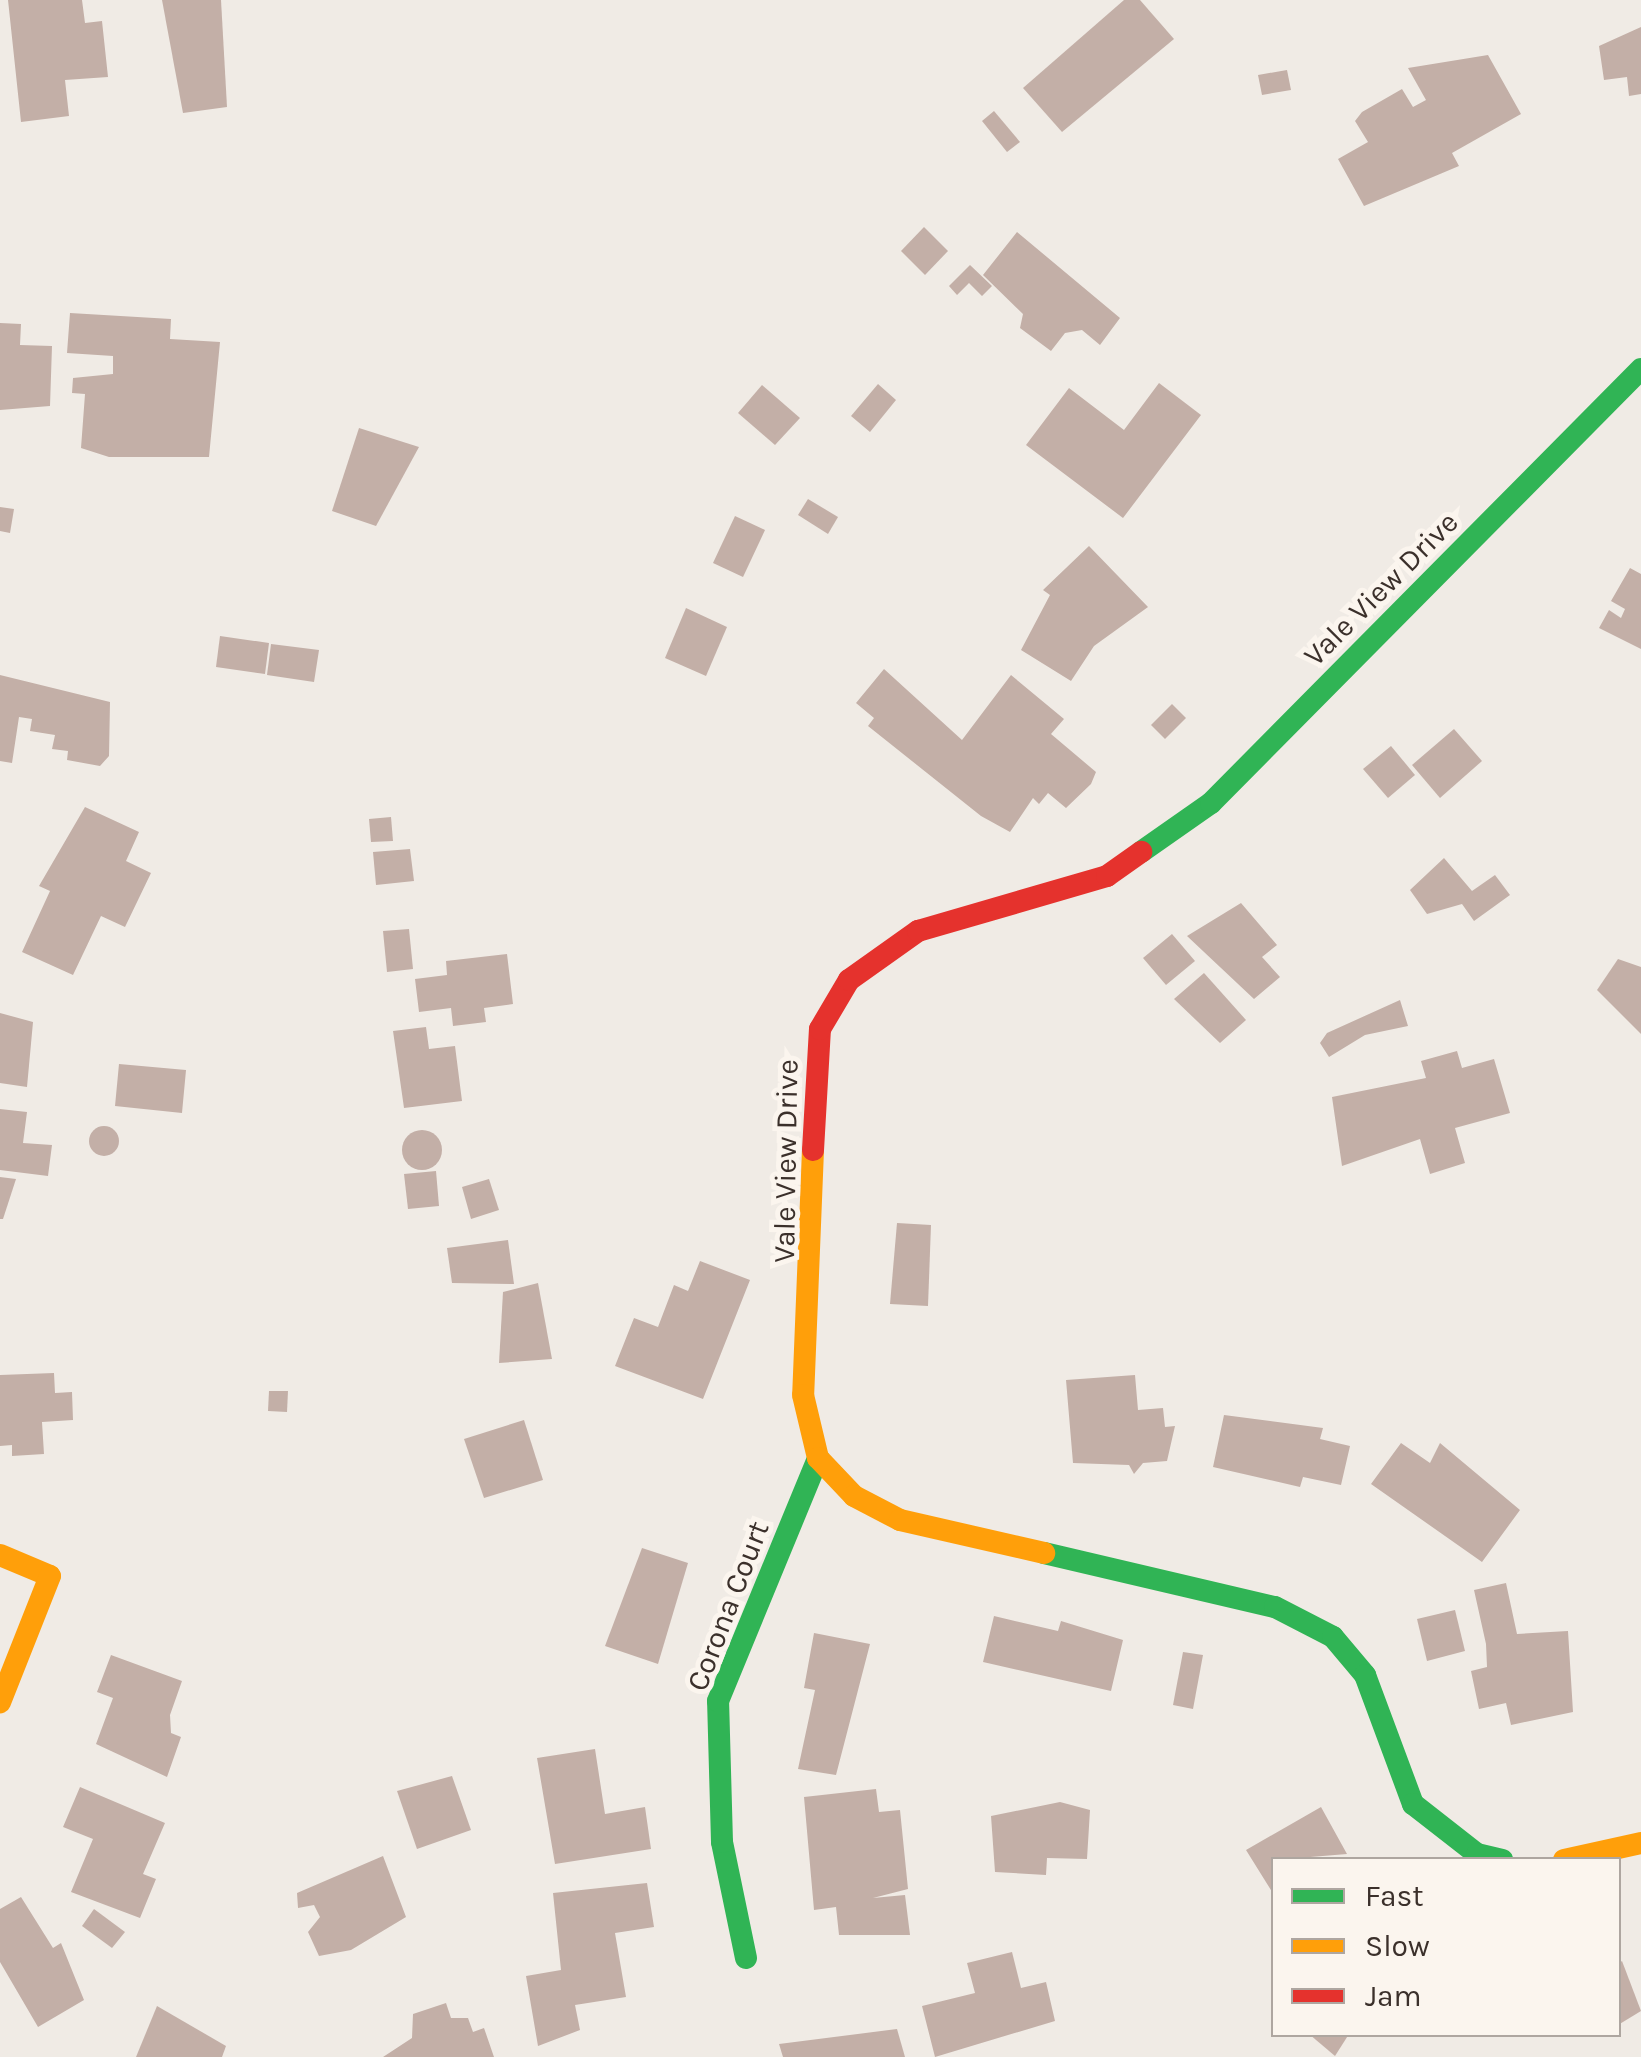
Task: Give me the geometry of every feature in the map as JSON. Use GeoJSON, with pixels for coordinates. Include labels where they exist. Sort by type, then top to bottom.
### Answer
{"type":"FeatureCollection","features":[{"type":"Feature","properties":{"kind":"street","name":"Vale View Drive"},"geometry":{"type":"LineString","coordinates":[[818,1458],[803,1395],[814,1272],[812,1086],[820,1030],[849,980],[918,932],[1107,876],[1211,803],[1641,370]]}},
{"type":"Feature","properties":{"kind":"street"},"geometry":{"type":"LineString","coordinates":[[818,1458],[854,1496],[900,1520],[1274,1607],[1333,1637],[1366,1675],[1412,1804],[1477,1854],[1490,1857]]}},
{"type":"Feature","properties":{"kind":"street","name":"Corona Court"},"geometry":{"type":"LineString","coordinates":[[746,1958],[722,1842],[718,1701],[818,1458]]}},
{"type":"Feature","properties":{"kind":"street"},"geometry":{"type":"LineString","coordinates":[[0,1555],[50,1576],[0,1702]]}},
{"type":"Feature","properties":{"kind":"street"},"geometry":{"type":"LineString","coordinates":[[1578,1857],[1641,1843]]}},
{"type":"Feature","properties":{"kind":"building"},"geometry":{"type":"Polygon","coordinates":[[[8,0],[82,0],[85,23],[102,21],[108,77],[65,80],[69,116],[21,122],[8,0]]]}},
{"type":"Feature","properties":{"kind":"building"},"geometry":{"type":"Polygon","coordinates":[[[162,0],[221,0],[227,107],[183,113],[162,0]]]}},
{"type":"Feature","properties":{"kind":"building"},"geometry":{"type":"Polygon","coordinates":[[[1124,0],[1140,0],[1174,39],[1062,132],[1023,88],[1124,0]]]}},
{"type":"Feature","properties":{"kind":"building"},"geometry":{"type":"Polygon","coordinates":[[[1641,27],[1641,94],[1629,96],[1627,77],[1604,80],[1599,46],[1641,27]]]}},
{"type":"Feature","properties":{"kind":"building"},"geometry":{"type":"Polygon","coordinates":[[[1488,55],[1521,114],[1452,153],[1459,166],[1364,206],[1338,159],[1368,142],[1355,121],[1362,112],[1402,89],[1413,107],[1426,100],[1408,68],[1488,55]]]}},
{"type":"Feature","properties":{"kind":"building"},"geometry":{"type":"Polygon","coordinates":[[[1287,70],[1291,90],[1262,95],[1258,75],[1287,70]]]}},
{"type":"Feature","properties":{"kind":"building"},"geometry":{"type":"Polygon","coordinates":[[[994,111],[1020,142],[1007,152],[982,121],[994,111]]]}},
{"type":"Feature","properties":{"kind":"building"},"geometry":{"type":"Polygon","coordinates":[[[924,227],[948,251],[925,275],[901,251],[924,227]]]}},
{"type":"Feature","properties":{"kind":"building"},"geometry":{"type":"Polygon","coordinates":[[[1017,232],[1120,318],[1100,345],[1082,330],[1065,333],[1051,351],[1020,328],[1023,314],[983,275],[1017,232]]]}},
{"type":"Feature","properties":{"kind":"building"},"geometry":{"type":"Polygon","coordinates":[[[970,265],[992,286],[982,296],[969,283],[957,295],[949,286],[970,265]]]}},
{"type":"Feature","properties":{"kind":"building"},"geometry":{"type":"Polygon","coordinates":[[[70,313],[171,319],[170,339],[220,342],[209,457],[109,457],[81,448],[85,394],[72,393],[73,378],[113,374],[113,356],[67,353],[70,313]]]}},
{"type":"Feature","properties":{"kind":"building"},"geometry":{"type":"Polygon","coordinates":[[[0,323],[21,324],[20,345],[52,346],[50,406],[0,410],[0,323]]]}},
{"type":"Feature","properties":{"kind":"building"},"geometry":{"type":"Polygon","coordinates":[[[1159,383],[1201,415],[1123,518],[1026,445],[1069,388],[1124,430],[1159,383]]]}},
{"type":"Feature","properties":{"kind":"building"},"geometry":{"type":"Polygon","coordinates":[[[878,384],[896,400],[870,432],[851,416],[878,384]]]}},
{"type":"Feature","properties":{"kind":"building"},"geometry":{"type":"Polygon","coordinates":[[[762,385],[800,418],[775,445],[738,413],[762,385]]]}},
{"type":"Feature","properties":{"kind":"building"},"geometry":{"type":"Polygon","coordinates":[[[359,428],[419,447],[376,526],[332,511],[359,428]]]}},
{"type":"Feature","properties":{"kind":"building"},"geometry":{"type":"Polygon","coordinates":[[[808,499],[838,517],[828,534],[798,515],[808,499]]]}},
{"type":"Feature","properties":{"kind":"building"},"geometry":{"type":"Polygon","coordinates":[[[0,507],[14,509],[10,533],[0,531],[0,507]]]}},
{"type":"Feature","properties":{"kind":"building"},"geometry":{"type":"Polygon","coordinates":[[[735,516],[765,530],[743,577],[713,563],[735,516]]]}},
{"type":"Feature","properties":{"kind":"building"},"geometry":{"type":"Polygon","coordinates":[[[1089,546],[1148,607],[1094,646],[1071,681],[1021,650],[1050,595],[1043,590],[1089,546]]]}},
{"type":"Feature","properties":{"kind":"building"},"geometry":{"type":"Polygon","coordinates":[[[1630,568],[1641,574],[1641,649],[1599,628],[1609,610],[1621,618],[1625,609],[1611,601],[1630,568]]]}},
{"type":"Feature","properties":{"kind":"building"},"geometry":{"type":"Polygon","coordinates":[[[686,608],[727,627],[706,676],[665,658],[686,608]]]}},
{"type":"Feature","properties":{"kind":"building"},"geometry":{"type":"Polygon","coordinates":[[[220,636],[269,643],[265,674],[216,667],[220,636]]]}},
{"type":"Feature","properties":{"kind":"building"},"geometry":{"type":"Polygon","coordinates":[[[271,644],[319,650],[314,682],[267,675],[271,644]]]}},
{"type":"Feature","properties":{"kind":"building"},"geometry":{"type":"Polygon","coordinates":[[[884,669],[962,740],[1011,675],[1064,719],[1051,734],[1096,772],[1091,784],[1066,808],[1048,793],[1039,804],[1033,798],[1010,832],[981,816],[868,726],[874,718],[856,703],[884,669]]]}},
{"type":"Feature","properties":{"kind":"building"},"geometry":{"type":"Polygon","coordinates":[[[0,675],[110,702],[109,756],[100,766],[67,760],[68,751],[52,749],[55,735],[30,731],[32,719],[19,717],[12,763],[0,761],[0,675]]]}},
{"type":"Feature","properties":{"kind":"building"},"geometry":{"type":"Polygon","coordinates":[[[1172,704],[1186,718],[1165,739],[1151,725],[1172,704]]]}},
{"type":"Feature","properties":{"kind":"building"},"geometry":{"type":"Polygon","coordinates":[[[1454,729],[1482,761],[1440,798],[1412,765],[1454,729]]]}},
{"type":"Feature","properties":{"kind":"building"},"geometry":{"type":"Polygon","coordinates":[[[1391,746],[1415,775],[1388,798],[1363,769],[1391,746]]]}},
{"type":"Feature","properties":{"kind":"building"},"geometry":{"type":"Polygon","coordinates":[[[85,807],[139,832],[126,861],[151,873],[125,927],[101,916],[73,975],[22,952],[50,891],[39,886],[85,807]]]}},
{"type":"Feature","properties":{"kind":"building"},"geometry":{"type":"Polygon","coordinates":[[[391,817],[393,841],[371,842],[369,819],[391,817]]]}},
{"type":"Feature","properties":{"kind":"building"},"geometry":{"type":"Polygon","coordinates":[[[410,849],[414,881],[376,885],[373,852],[410,849]]]}},
{"type":"Feature","properties":{"kind":"building"},"geometry":{"type":"Polygon","coordinates":[[[1444,858],[1472,891],[1495,875],[1510,895],[1474,921],[1462,904],[1427,914],[1410,890],[1444,858]]]}},
{"type":"Feature","properties":{"kind":"building"},"geometry":{"type":"Polygon","coordinates":[[[1241,903],[1277,945],[1262,957],[1280,977],[1254,999],[1187,936],[1241,903]]]}},
{"type":"Feature","properties":{"kind":"building"},"geometry":{"type":"Polygon","coordinates":[[[409,929],[413,969],[387,972],[383,931],[409,929]]]}},
{"type":"Feature","properties":{"kind":"building"},"geometry":{"type":"Polygon","coordinates":[[[1172,934],[1195,961],[1166,985],[1143,958],[1172,934]]]}},
{"type":"Feature","properties":{"kind":"building"},"geometry":{"type":"Polygon","coordinates":[[[507,954],[513,1004],[484,1008],[486,1022],[453,1026],[451,1008],[419,1012],[415,979],[447,975],[446,961],[507,954]]]}},
{"type":"Feature","properties":{"kind":"building"},"geometry":{"type":"Polygon","coordinates":[[[1618,959],[1641,967],[1641,1034],[1597,990],[1618,959]]]}},
{"type":"Feature","properties":{"kind":"building"},"geometry":{"type":"Polygon","coordinates":[[[1204,973],[1246,1020],[1220,1043],[1174,999],[1204,973]]]}},
{"type":"Feature","properties":{"kind":"building"},"geometry":{"type":"Polygon","coordinates":[[[1400,1000],[1408,1026],[1365,1035],[1329,1057],[1320,1043],[1327,1033],[1400,1000]]]}},
{"type":"Feature","properties":{"kind":"building"},"geometry":{"type":"Polygon","coordinates":[[[0,1013],[33,1022],[27,1087],[0,1083],[0,1013]]]}},
{"type":"Feature","properties":{"kind":"building"},"geometry":{"type":"Polygon","coordinates":[[[426,1027],[429,1049],[455,1046],[462,1101],[404,1108],[393,1031],[426,1027]]]}},
{"type":"Feature","properties":{"kind":"building"},"geometry":{"type":"Polygon","coordinates":[[[1457,1051],[1462,1068],[1494,1059],[1510,1113],[1455,1128],[1465,1163],[1430,1174],[1420,1139],[1342,1166],[1332,1097],[1426,1078],[1421,1061],[1457,1051]]]}},
{"type":"Feature","properties":{"kind":"building"},"geometry":{"type":"Polygon","coordinates":[[[119,1064],[186,1070],[182,1113],[115,1106],[119,1064]]]}},
{"type":"Feature","properties":{"kind":"building"},"geometry":{"type":"Polygon","coordinates":[[[0,1109],[27,1112],[23,1143],[52,1145],[48,1176],[0,1170],[0,1109]]]}},
{"type":"Feature","properties":{"kind":"building"},"geometry":{"type":"Polygon","coordinates":[[[104,1126],[115,1130],[119,1141],[115,1152],[104,1156],[93,1152],[89,1141],[93,1130],[104,1126]]]}},
{"type":"Feature","properties":{"kind":"building"},"geometry":{"type":"Polygon","coordinates":[[[422,1130],[436,1136],[442,1150],[436,1164],[422,1170],[408,1164],[402,1150],[408,1136],[422,1130]]]}},
{"type":"Feature","properties":{"kind":"building"},"geometry":{"type":"Polygon","coordinates":[[[436,1171],[439,1206],[408,1209],[404,1174],[436,1171]]]}},
{"type":"Feature","properties":{"kind":"building"},"geometry":{"type":"Polygon","coordinates":[[[0,1177],[16,1179],[3,1219],[0,1219],[0,1177]]]}},
{"type":"Feature","properties":{"kind":"building"},"geometry":{"type":"Polygon","coordinates":[[[489,1179],[499,1210],[471,1219],[462,1187],[489,1179]]]}},
{"type":"Feature","properties":{"kind":"building"},"geometry":{"type":"Polygon","coordinates":[[[897,1223],[931,1225],[928,1306],[890,1304],[897,1223]]]}},
{"type":"Feature","properties":{"kind":"building"},"geometry":{"type":"Polygon","coordinates":[[[508,1240],[514,1284],[452,1283],[447,1248],[508,1240]]]}},
{"type":"Feature","properties":{"kind":"building"},"geometry":{"type":"Polygon","coordinates":[[[700,1261],[750,1280],[703,1399],[615,1366],[634,1318],[658,1327],[674,1285],[688,1291],[700,1261]]]}},
{"type":"Feature","properties":{"kind":"building"},"geometry":{"type":"Polygon","coordinates":[[[538,1283],[552,1359],[499,1363],[503,1292],[538,1283]]]}},
{"type":"Feature","properties":{"kind":"building"},"geometry":{"type":"Polygon","coordinates":[[[54,1373],[55,1393],[72,1392],[73,1420],[42,1422],[44,1454],[12,1456],[12,1445],[0,1446],[0,1375],[54,1373]]]}},
{"type":"Feature","properties":{"kind":"building"},"geometry":{"type":"Polygon","coordinates":[[[1135,1375],[1138,1410],[1163,1408],[1165,1427],[1175,1426],[1167,1461],[1143,1463],[1134,1474],[1129,1465],[1073,1463],[1066,1380],[1135,1375]]]}},
{"type":"Feature","properties":{"kind":"building"},"geometry":{"type":"Polygon","coordinates":[[[269,1391],[288,1391],[287,1412],[268,1411],[269,1391]]]}},
{"type":"Feature","properties":{"kind":"building"},"geometry":{"type":"Polygon","coordinates":[[[1224,1415],[1323,1428],[1320,1439],[1350,1446],[1341,1485],[1303,1477],[1300,1487],[1213,1467],[1224,1415]]]}},
{"type":"Feature","properties":{"kind":"building"},"geometry":{"type":"Polygon","coordinates":[[[524,1420],[543,1480],[484,1498],[464,1439],[524,1420]]]}},
{"type":"Feature","properties":{"kind":"building"},"geometry":{"type":"Polygon","coordinates":[[[1401,1443],[1430,1463],[1440,1443],[1520,1510],[1482,1562],[1371,1484],[1401,1443]]]}},
{"type":"Feature","properties":{"kind":"building"},"geometry":{"type":"Polygon","coordinates":[[[642,1548],[688,1563],[658,1664],[605,1646],[642,1548]]]}},
{"type":"Feature","properties":{"kind":"building"},"geometry":{"type":"Polygon","coordinates":[[[1506,1583],[1517,1634],[1568,1631],[1573,1712],[1511,1725],[1506,1703],[1479,1709],[1471,1671],[1487,1667],[1474,1590],[1506,1583]]]}},
{"type":"Feature","properties":{"kind":"building"},"geometry":{"type":"Polygon","coordinates":[[[1455,1610],[1465,1651],[1427,1661],[1417,1619],[1455,1610]]]}},
{"type":"Feature","properties":{"kind":"building"},"geometry":{"type":"Polygon","coordinates":[[[994,1616],[1058,1631],[1061,1621],[1123,1640],[1111,1691],[983,1662],[994,1616]]]}},
{"type":"Feature","properties":{"kind":"building"},"geometry":{"type":"Polygon","coordinates":[[[814,1633],[870,1644],[836,1775],[798,1769],[815,1690],[804,1688],[814,1633]]]}},
{"type":"Feature","properties":{"kind":"building"},"geometry":{"type":"Polygon","coordinates":[[[1183,1652],[1203,1655],[1193,1709],[1173,1705],[1183,1652]]]}},
{"type":"Feature","properties":{"kind":"building"},"geometry":{"type":"Polygon","coordinates":[[[111,1655],[182,1681],[170,1715],[171,1733],[181,1737],[167,1777],[96,1744],[113,1698],[97,1692],[111,1655]]]}},
{"type":"Feature","properties":{"kind":"building"},"geometry":{"type":"Polygon","coordinates":[[[595,1749],[605,1814],[645,1807],[651,1849],[555,1864],[537,1758],[595,1749]]]}},
{"type":"Feature","properties":{"kind":"building"},"geometry":{"type":"Polygon","coordinates":[[[452,1776],[471,1830],[417,1849],[397,1791],[452,1776]]]}},
{"type":"Feature","properties":{"kind":"building"},"geometry":{"type":"Polygon","coordinates":[[[80,1787],[165,1823],[143,1874],[156,1879],[140,1918],[71,1892],[93,1839],[63,1827],[80,1787]]]}},
{"type":"Feature","properties":{"kind":"building"},"geometry":{"type":"Polygon","coordinates":[[[876,1789],[879,1812],[900,1810],[908,1889],[873,1898],[905,1895],[910,1935],[839,1935],[836,1907],[814,1910],[804,1797],[876,1789]]]}},
{"type":"Feature","properties":{"kind":"building"},"geometry":{"type":"Polygon","coordinates":[[[1060,1802],[1090,1810],[1087,1859],[1047,1858],[1046,1875],[995,1872],[991,1816],[1060,1802]]]}},
{"type":"Feature","properties":{"kind":"building"},"geometry":{"type":"Polygon","coordinates":[[[1321,1807],[1347,1854],[1271,1857],[1271,1890],[1246,1850],[1321,1807]]]}},
{"type":"Feature","properties":{"kind":"building"},"geometry":{"type":"Polygon","coordinates":[[[383,1856],[406,1917],[351,1950],[319,1956],[308,1932],[320,1917],[314,1905],[298,1908],[297,1893],[383,1856]]]}},
{"type":"Feature","properties":{"kind":"building"},"geometry":{"type":"Polygon","coordinates":[[[647,1883],[654,1927],[615,1933],[626,1997],[575,2005],[580,2030],[538,2046],[526,1976],[561,1970],[553,1893],[647,1883]]]}},
{"type":"Feature","properties":{"kind":"building"},"geometry":{"type":"Polygon","coordinates":[[[21,1897],[53,1948],[61,1943],[84,2000],[38,2027],[0,1962],[0,1909],[21,1897]]]}},
{"type":"Feature","properties":{"kind":"building"},"geometry":{"type":"Polygon","coordinates":[[[94,1909],[125,1932],[112,1948],[82,1926],[94,1909]]]}},
{"type":"Feature","properties":{"kind":"building"},"geometry":{"type":"Polygon","coordinates":[[[1012,1952],[1021,1988],[1046,1982],[1055,2021],[935,2057],[922,2006],[975,1993],[967,1963],[1012,1952]]]}},
{"type":"Feature","properties":{"kind":"building"},"geometry":{"type":"Polygon","coordinates":[[[1621,1962],[1641,2011],[1621,2023],[1621,1962]]]}},
{"type":"Feature","properties":{"kind":"building"},"geometry":{"type":"Polygon","coordinates":[[[446,2003],[451,2018],[468,2018],[473,2032],[484,2028],[494,2057],[383,2057],[412,2038],[413,2014],[446,2003]]]}},
{"type":"Feature","properties":{"kind":"building"},"geometry":{"type":"Polygon","coordinates":[[[157,2006],[226,2046],[222,2057],[136,2057],[157,2006]]]}},
{"type":"Feature","properties":{"kind":"building"},"geometry":{"type":"Polygon","coordinates":[[[897,2029],[905,2057],[783,2057],[779,2044],[897,2029]]]}},
{"type":"Feature","properties":{"kind":"building"},"geometry":{"type":"Polygon","coordinates":[[[1313,2037],[1347,2037],[1335,2056],[1313,2037]]]}},
{"type":"Feature","properties":{"kind":"traffic: fast"},"geometry":{"type":"LineString","coordinates":[[1141,852],[1211,803],[1641,369]]}},
{"type":"Feature","properties":{"kind":"traffic: fast"},"geometry":{"type":"LineString","coordinates":[[746,1958],[722,1842],[718,1701],[818,1458]]}},
{"type":"Feature","properties":{"kind":"traffic: fast"},"geometry":{"type":"LineString","coordinates":[[1044,1553],[1275,1607],[1333,1637],[1365,1675],[1413,1804],[1477,1854],[1490,1857]]}},
{"type":"Feature","properties":{"kind":"traffic: slow"},"geometry":{"type":"LineString","coordinates":[[813,1150],[803,1395],[818,1458],[854,1496],[900,1520],[1044,1553]]}},
{"type":"Feature","properties":{"kind":"traffic: slow"},"geometry":{"type":"LineString","coordinates":[[0,1555],[50,1576],[0,1702]]}},
{"type":"Feature","properties":{"kind":"traffic: slow"},"geometry":{"type":"LineString","coordinates":[[1578,1857],[1641,1843]]}},
{"type":"Feature","properties":{"kind":"traffic: jam"},"geometry":{"type":"LineString","coordinates":[[813,1150],[820,1029],[849,980],[918,931],[1107,876],[1141,852]]}}]}
